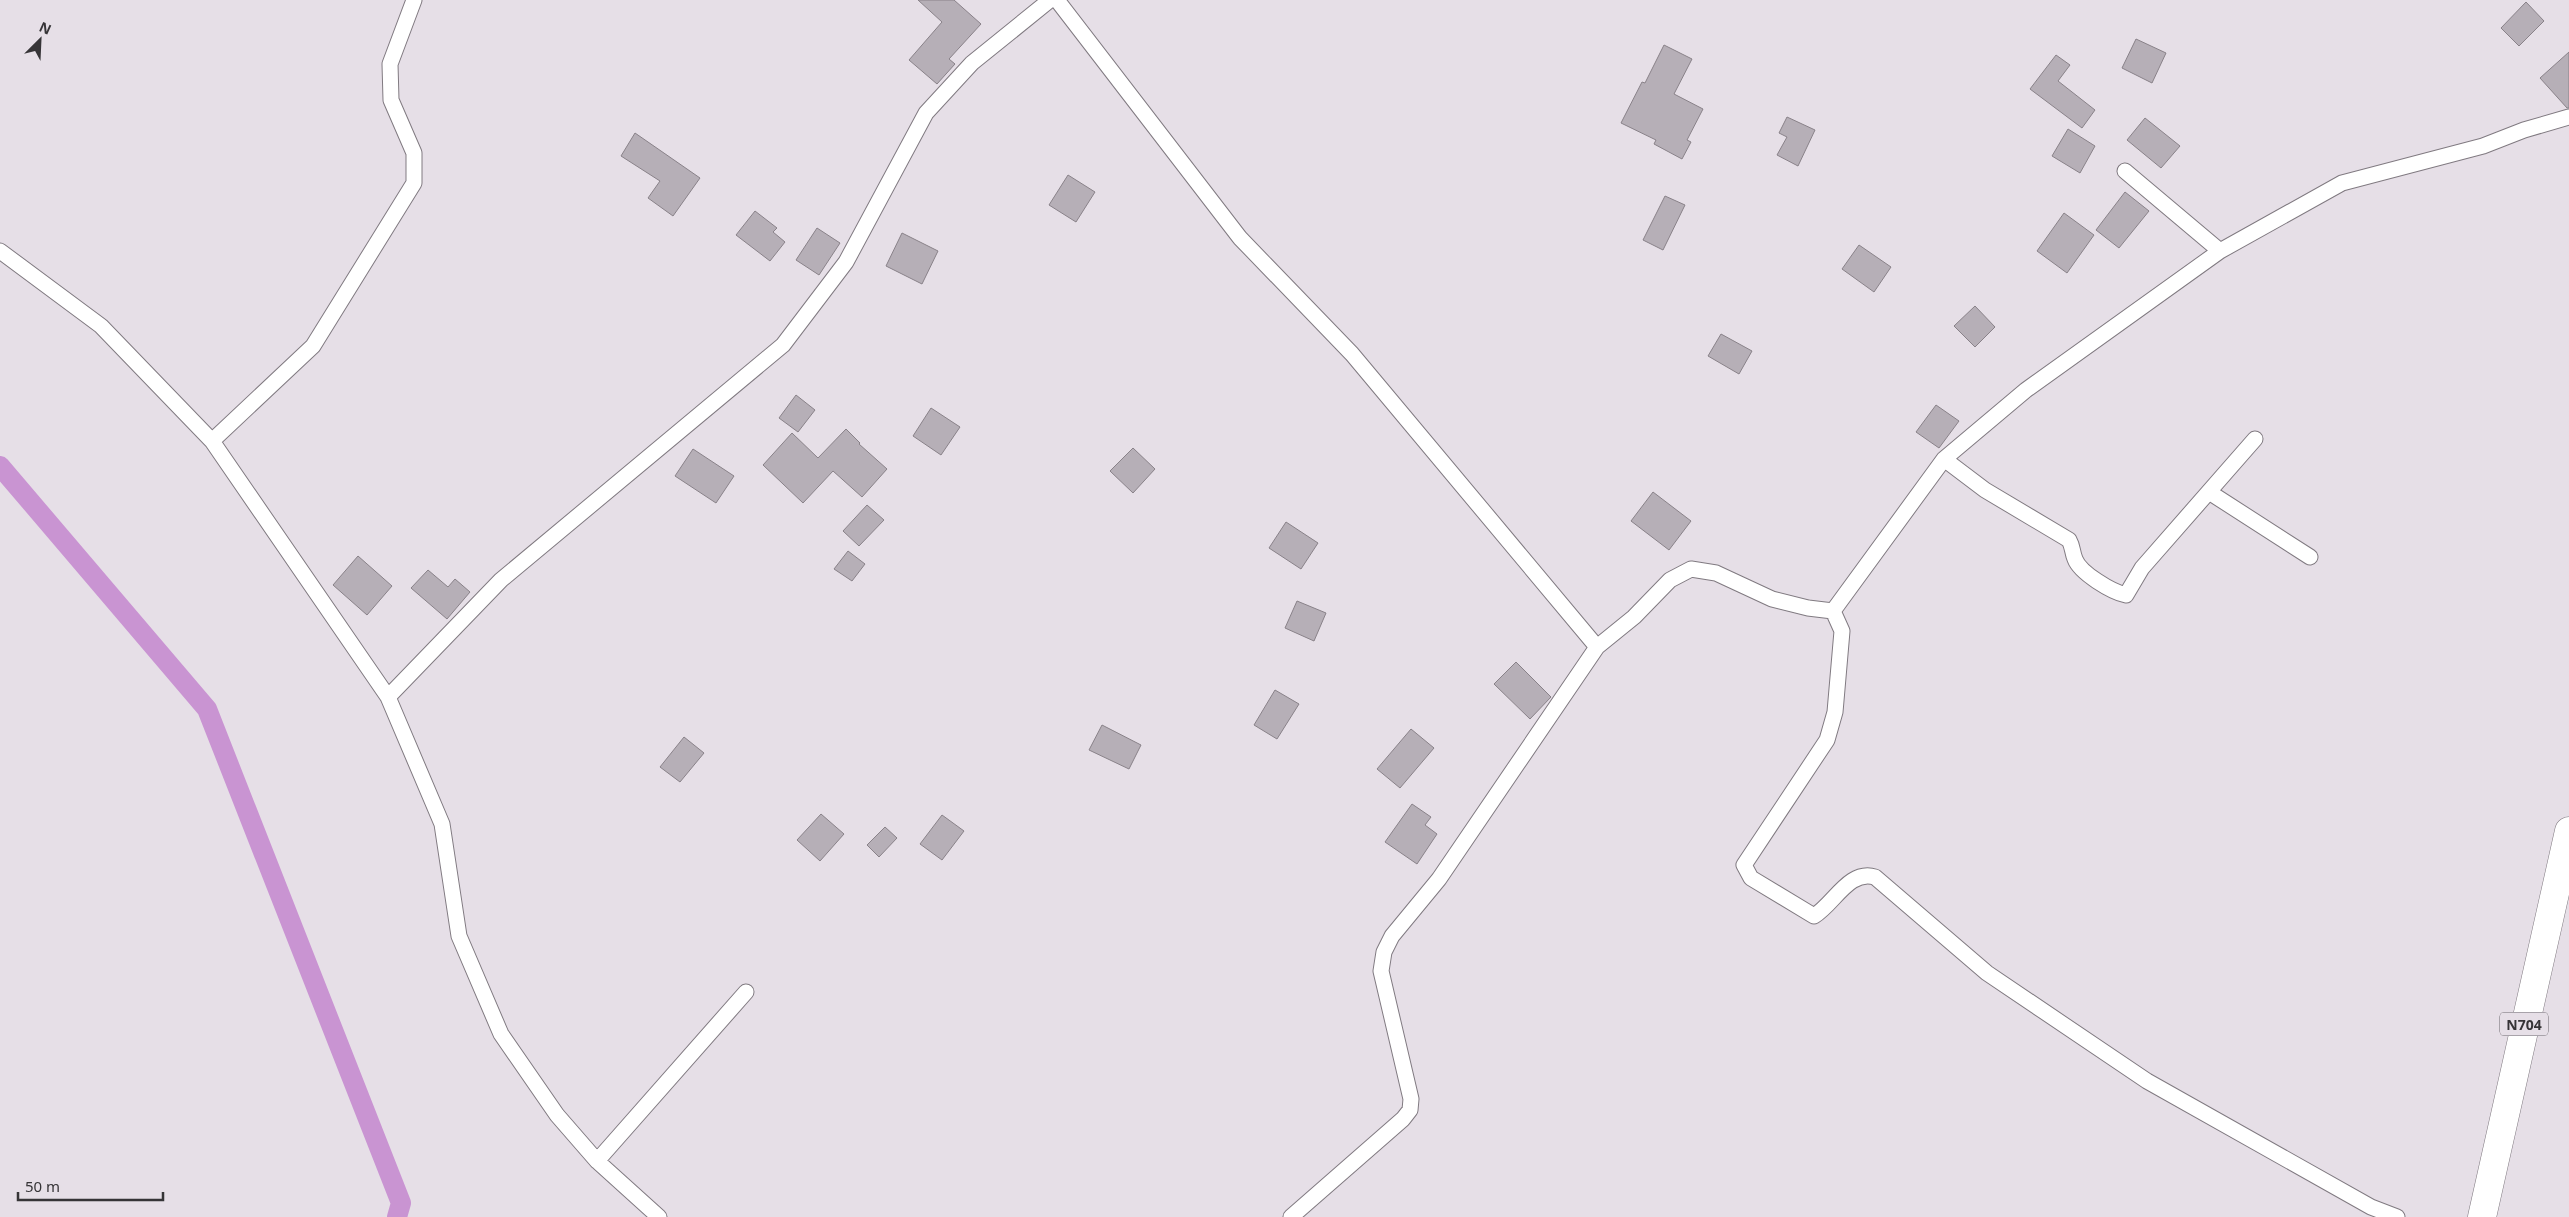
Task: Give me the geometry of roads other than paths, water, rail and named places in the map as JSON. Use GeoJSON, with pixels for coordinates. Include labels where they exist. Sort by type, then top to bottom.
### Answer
{"type":"FeatureCollection","features":[{"type":"Feature","properties":{"kind":"highway","name":"N704"},"geometry":{"type":"LineString","coordinates":[[2482,1217],[2569,830]]}},
{"type":"Feature","properties":{"kind":"street"},"geometry":{"type":"LineString","coordinates":[[212,441],[313,346],[414,183],[414,153],[391,100],[390,64],[414,0]]}},
{"type":"Feature","properties":{"kind":"street"},"geometry":{"type":"LineString","coordinates":[[388,697],[501,580],[783,345],[846,262],[926,113],[972,63],[1050,0]]}},
{"type":"Feature","properties":{"kind":"street"},"geometry":{"type":"LineString","coordinates":[[1057,0],[1240,238],[1352,354],[1597,647]]}},
{"type":"Feature","properties":{"kind":"street"},"geometry":{"type":"LineString","coordinates":[[1833,610],[1944,459],[2026,390],[2220,250],[2342,183],[2483,146],[2524,130],[2569,117]]}},
{"type":"Feature","properties":{"kind":"street"},"geometry":{"type":"LineString","coordinates":[[2125,171],[2220,250]]}},
{"type":"Feature","properties":{"kind":"street"},"geometry":{"type":"LineString","coordinates":[[0,251],[101,326],[212,441],[388,697],[442,824],[459,936],[501,1034],[557,1115],[597,1161],[659,1217]]}},
{"type":"Feature","properties":{"kind":"street"},"geometry":{"type":"LineString","coordinates":[[1944,459],[1985,490],[2069,540],[2074,548],[2074,558],[2081,568],[2115,593],[2126,595],[2142,568],[2255,439]]}},
{"type":"Feature","properties":{"kind":"street"},"geometry":{"type":"LineString","coordinates":[[2209,492],[2310,557]]}},
{"type":"Feature","properties":{"kind":"street"},"geometry":{"type":"LineString","coordinates":[[1291,1217],[1403,1119],[1410,1110],[1412,1099],[1381,971],[1384,952],[1392,936],[1439,879],[1597,647],[1634,617],[1670,580],[1691,569],[1716,573],[1772,599],[1808,608],[1833,610]]}},
{"type":"Feature","properties":{"kind":"street"},"geometry":{"type":"LineString","coordinates":[[1833,610],[1842,632],[1835,712],[1827,740],[1744,865],[1751,878],[1814,916],[1823,911],[1856,877],[1866,874],[1875,877],[1987,973],[2147,1081],[2371,1207],[2397,1217]]}},
{"type":"Feature","properties":{"kind":"street"},"geometry":{"type":"LineString","coordinates":[[597,1161],[746,992]]}},
{"type":"Feature","properties":{"kind":"waterway"},"geometry":{"type":"LineString","coordinates":[[0,466],[207,709],[401,1203],[397,1217]]}}]}
